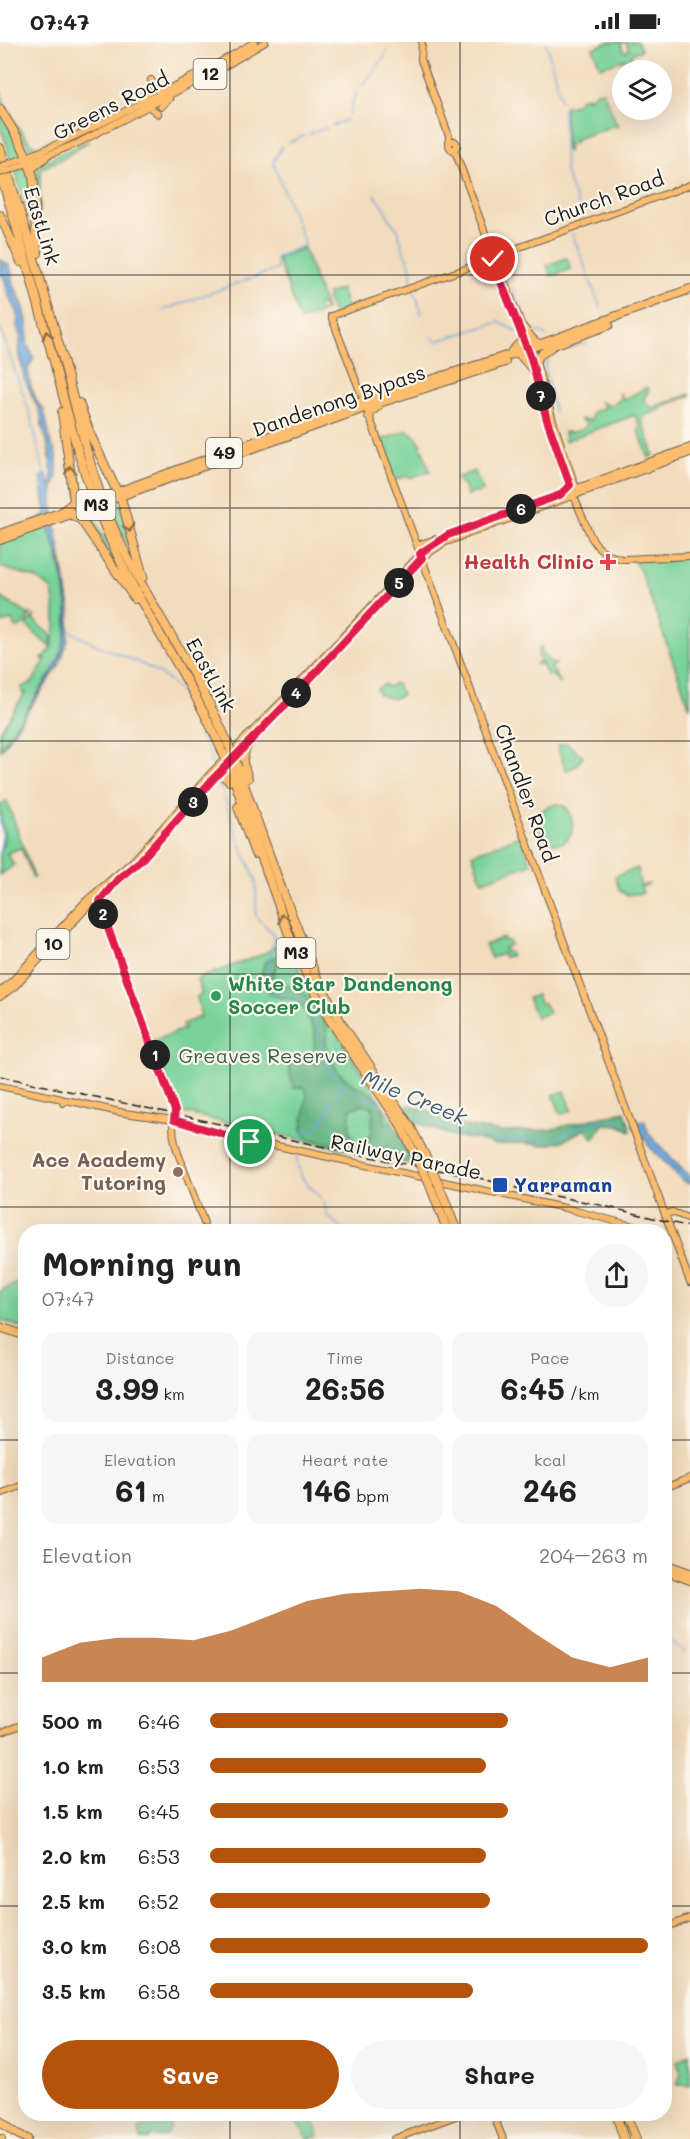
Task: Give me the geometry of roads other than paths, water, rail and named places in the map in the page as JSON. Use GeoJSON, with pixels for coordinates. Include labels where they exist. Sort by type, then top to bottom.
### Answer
{"type":"FeatureCollection","features":[{"type":"Feature","properties":{"kind":"highway"},"geometry":{"type":"LineString","coordinates":[[0,109],[28,152],[34,186],[36,240],[55,329]]}},
{"type":"Feature","properties":{"kind":"highway","name":"EastLink"},"geometry":{"type":"LineString","coordinates":[[0,148],[24,220],[93,475],[110,520],[143,587],[198,683],[308,959],[331,1006],[410,1126],[439,1185],[454,1224]]}},
{"type":"Feature","properties":{"kind":"highway"},"geometry":{"type":"LineString","coordinates":[[30,161],[45,157]]}},
{"type":"Feature","properties":{"kind":"highway","name":"EastLink"},"geometry":{"type":"LineString","coordinates":[[0,174],[40,310],[76,448],[101,519],[127,574],[231,762],[274,895],[303,969],[323,1009],[399,1122],[429,1183],[445,1224]]}},
{"type":"Feature","properties":{"kind":"highway"},"geometry":{"type":"LineString","coordinates":[[0,214],[40,310]]}},
{"type":"Feature","properties":{"kind":"highway","name":"Dandenong Bypass"},"geometry":{"type":"LineString","coordinates":[[0,540],[338,412],[352,404],[372,411],[384,402],[690,289]]}},
{"type":"Feature","properties":{"kind":"highway"},"geometry":{"type":"LineString","coordinates":[[530,350],[540,355],[555,344],[690,295]]}},
{"type":"Feature","properties":{"kind":"highway"},"geometry":{"type":"LineString","coordinates":[[523,328],[534,341],[526,359],[535,372]]}},
{"type":"Feature","properties":{"kind":"highway","name":"Dandenong Bypass"},"geometry":{"type":"LineString","coordinates":[[120,495],[130,495],[365,409],[475,365],[530,350]]}},
{"type":"Feature","properties":{"kind":"highway"},"geometry":{"type":"LineString","coordinates":[[62,355],[89,431],[120,495],[143,576],[198,683]]}},
{"type":"Feature","properties":{"kind":"highway"},"geometry":{"type":"LineString","coordinates":[[54,361],[74,502],[60,516]]}},
{"type":"Feature","properties":{"kind":"highway"},"geometry":{"type":"LineString","coordinates":[[72,491],[77,511],[85,527],[163,638]]}},
{"type":"Feature","properties":{"kind":"highway","name":"Dandenong Bypass"},"geometry":{"type":"LineString","coordinates":[[0,534],[42,523]]}},
{"type":"Feature","properties":{"kind":"highway"},"geometry":{"type":"LineString","coordinates":[[215,777],[222,775],[231,762],[244,752],[254,736]]}},
{"type":"Feature","properties":{"kind":"highway"},"geometry":{"type":"LineString","coordinates":[[0,1327],[18,1333]]}},
{"type":"Feature","properties":{"kind":"highway"},"geometry":{"type":"LineString","coordinates":[[0,1332],[18,1338]]}},
{"type":"Feature","properties":{"kind":"highway"},"geometry":{"type":"LineString","coordinates":[[672,1567],[690,1573]]}},
{"type":"Feature","properties":{"kind":"highway"},"geometry":{"type":"LineString","coordinates":[[672,1573],[690,1580]]}},
{"type":"Feature","properties":{"kind":"highway"},"geometry":{"type":"LineString","coordinates":[[0,2121],[27,2139]]}},
{"type":"Feature","properties":{"kind":"highway"},"geometry":{"type":"LineString","coordinates":[[622,2121],[623,2139]]}},
{"type":"Feature","properties":{"kind":"highway"},"geometry":{"type":"LineString","coordinates":[[624,2121],[634,2139]]}},
{"type":"Feature","properties":{"kind":"main road","name":"Greens Road"},"geometry":{"type":"LineString","coordinates":[[45,157],[78,143],[156,101],[254,42]]}},
{"type":"Feature","properties":{"kind":"main road","name":"Greens Road"},"geometry":{"type":"LineString","coordinates":[[0,167],[30,161],[129,109],[156,101],[178,91],[265,42]]}},
{"type":"Feature","properties":{"kind":"main road"},"geometry":{"type":"LineString","coordinates":[[423,42],[424,67],[495,258],[497,269],[530,350],[575,490]]}},
{"type":"Feature","properties":{"kind":"main road"},"geometry":{"type":"LineString","coordinates":[[151,80],[158,90],[156,101]]}},
{"type":"Feature","properties":{"kind":"main road","name":"Greens Road"},"geometry":{"type":"LineString","coordinates":[[0,174],[12,166]]}},
{"type":"Feature","properties":{"kind":"main road","name":"Church Road"},"geometry":{"type":"LineString","coordinates":[[331,316],[690,185]]}},
{"type":"Feature","properties":{"kind":"main road"},"geometry":{"type":"LineString","coordinates":[[497,269],[515,305],[523,328]]}},
{"type":"Feature","properties":{"kind":"main road","name":"Chandler Road"},"geometry":{"type":"LineString","coordinates":[[331,316],[632,1127],[662,1206],[672,1215],[670,1224]]}},
{"type":"Feature","properties":{"kind":"main road"},"geometry":{"type":"LineString","coordinates":[[535,372],[547,420],[596,543],[606,554],[623,559],[690,556]]}},
{"type":"Feature","properties":{"kind":"main road","name":"10"},"geometry":{"type":"LineString","coordinates":[[655,464],[690,447]]}},
{"type":"Feature","properties":{"kind":"main road","name":"10"},"geometry":{"type":"LineString","coordinates":[[231,762],[414,566],[423,562],[439,540],[560,495],[690,453]]}},
{"type":"Feature","properties":{"kind":"main road","name":"10"},"geometry":{"type":"LineString","coordinates":[[0,997],[12,989],[71,921],[98,902],[231,762],[354,624],[423,562],[434,548],[575,490]]}},
{"type":"Feature","properties":{"kind":"main road"},"geometry":{"type":"LineString","coordinates":[[417,545],[434,539],[439,540]]}},
{"type":"Feature","properties":{"kind":"main road"},"geometry":{"type":"LineString","coordinates":[[354,624],[362,623]]}},
{"type":"Feature","properties":{"kind":"main road","name":"10"},"geometry":{"type":"LineString","coordinates":[[0,992],[71,921],[87,907],[98,902],[130,864],[146,851],[215,777]]}},
{"type":"Feature","properties":{"kind":"main road"},"geometry":{"type":"LineString","coordinates":[[98,902],[174,1116],[175,1145],[204,1224]]}},
{"type":"Feature","properties":{"kind":"main road","name":"Railway Parade"},"geometry":{"type":"LineString","coordinates":[[0,1086],[127,1114],[174,1116],[207,1130],[253,1141],[565,1208],[626,1224]]}},
{"type":"Feature","properties":{"kind":"main road"},"geometry":{"type":"LineString","coordinates":[[672,1215],[690,1219]]}},
{"type":"Feature","properties":{"kind":"main road","name":"Chandler Road"},"geometry":{"type":"LineString","coordinates":[[672,1242],[690,1282]]}},
{"type":"Feature","properties":{"kind":"main road"},"geometry":{"type":"LineString","coordinates":[[672,1485],[690,1478]]}},
{"type":"Feature","properties":{"kind":"main road"},"geometry":{"type":"LineString","coordinates":[[0,1494],[18,1487]]}},
{"type":"Feature","properties":{"kind":"main road"},"geometry":{"type":"LineString","coordinates":[[0,1731],[18,1726]]}},
{"type":"Feature","properties":{"kind":"main road"},"geometry":{"type":"LineString","coordinates":[[672,1925],[690,1918]]}},
{"type":"Feature","properties":{"kind":"main road"},"geometry":{"type":"LineString","coordinates":[[394,2139],[442,2121]]}},
{"type":"Feature","properties":{"kind":"main road"},"geometry":{"type":"LineString","coordinates":[[496,2121],[503,2139]]}},
{"type":"Feature","properties":{"kind":"main road"},"geometry":{"type":"LineString","coordinates":[[389,2139],[406,2134]]}},
{"type":"Feature","properties":{"kind":"water"},"geometry":{"type":"Polygon","coordinates":[[[0,259],[10,266],[14,284],[24,308],[28,326],[27,344],[34,358],[28,369],[30,384],[37,402],[44,410],[51,444],[55,451],[57,474],[52,504],[70,608],[68,640],[59,666],[0,751],[54,669],[64,641],[67,612],[62,569],[50,532],[41,477],[47,474],[50,486],[52,473],[48,445],[41,415],[24,378],[19,350],[21,335],[17,327],[18,313],[0,272],[0,259]]]}},
{"type":"Feature","properties":{"kind":"water"},"geometry":{"type":"Polygon","coordinates":[[[644,1120],[649,1134],[690,1175],[690,1184],[682,1180],[647,1144],[648,1142],[636,1129],[633,1124],[644,1120]]]}},
{"type":"Feature","properties":{"kind":"waterway"},"geometry":{"type":"LineString","coordinates":[[546,42],[561,101]]}},
{"type":"Feature","properties":{"kind":"waterway"},"geometry":{"type":"LineString","coordinates":[[363,85],[388,49]]}},
{"type":"Feature","properties":{"kind":"waterway"},"geometry":{"type":"LineString","coordinates":[[350,115],[353,100],[358,91]]}},
{"type":"Feature","properties":{"kind":"waterway"},"geometry":{"type":"LineString","coordinates":[[563,107],[565,171],[583,220]]}},
{"type":"Feature","properties":{"kind":"waterway"},"geometry":{"type":"LineString","coordinates":[[332,126],[346,120]]}},
{"type":"Feature","properties":{"kind":"waterway"},"geometry":{"type":"LineString","coordinates":[[309,134],[327,128]]}},
{"type":"Feature","properties":{"kind":"waterway"},"geometry":{"type":"LineString","coordinates":[[288,143],[304,136]]}},
{"type":"Feature","properties":{"kind":"waterway"},"geometry":{"type":"LineString","coordinates":[[163,310],[277,269],[276,257],[305,245],[273,162],[282,147]]}},
{"type":"Feature","properties":{"kind":"waterway"},"geometry":{"type":"LineString","coordinates":[[375,195],[398,230],[410,265],[412,283]]}},
{"type":"Feature","properties":{"kind":"waterway"},"geometry":{"type":"LineString","coordinates":[[572,233],[601,309]]}},
{"type":"Feature","properties":{"kind":"waterway"},"geometry":{"type":"LineString","coordinates":[[511,288],[528,323]]}},
{"type":"Feature","properties":{"kind":"waterway"},"geometry":{"type":"LineString","coordinates":[[414,290],[422,314]]}},
{"type":"Feature","properties":{"kind":"waterway"},"geometry":{"type":"LineString","coordinates":[[432,337],[437,341],[499,322],[517,332]]}},
{"type":"Feature","properties":{"kind":"waterway"},"geometry":{"type":"LineString","coordinates":[[529,325],[530,331],[543,333],[546,337]]}},
{"type":"Feature","properties":{"kind":"waterway"},"geometry":{"type":"LineString","coordinates":[[0,328],[31,417],[45,477]]}},
{"type":"Feature","properties":{"kind":"waterway"},"geometry":{"type":"LineString","coordinates":[[553,354],[586,345]]}},
{"type":"Feature","properties":{"kind":"waterway"},"geometry":{"type":"LineString","coordinates":[[552,353],[545,367],[554,412]]}},
{"type":"Feature","properties":{"kind":"waterway","name":"Mile Creek"},"geometry":{"type":"LineString","coordinates":[[69,630],[98,646],[146,666],[173,684],[183,696],[209,753],[212,765]]}},
{"type":"Feature","properties":{"kind":"waterway","name":"Mile Creek"},"geometry":{"type":"LineString","coordinates":[[220,785],[240,844],[256,880],[256,917],[274,937],[267,973],[270,987],[277,993],[298,998],[316,1015],[323,1056],[339,1082],[382,1105]]}},
{"type":"Feature","properties":{"kind":"waterway"},"geometry":{"type":"LineString","coordinates":[[0,820],[3,835],[0,851]]}},
{"type":"Feature","properties":{"kind":"waterway"},"geometry":{"type":"LineString","coordinates":[[300,1140],[304,1133],[316,1129],[329,1111],[328,1104],[335,1099],[342,1084]]}},
{"type":"Feature","properties":{"kind":"waterway","name":"Mile Creek"},"geometry":{"type":"LineString","coordinates":[[406,1114],[437,1123],[448,1131],[492,1141],[522,1139],[536,1142],[557,1139],[575,1128],[597,1121],[611,1120],[630,1126]]}},
{"type":"Feature","properties":{"kind":"waterway"},"geometry":{"type":"LineString","coordinates":[[298,1154],[297,1165],[300,1173],[321,1198],[327,1216],[336,1224]]}},
{"type":"Feature","properties":{"kind":"waterway"},"geometry":{"type":"LineString","coordinates":[[672,1642],[685,1652]]}},
{"type":"Feature","properties":{"kind":"railway"},"geometry":{"type":"LineString","coordinates":[[0,1076],[389,1161],[472,1176],[527,1191],[596,1204],[690,1227]]}},
{"type":"Feature","properties":{"kind":"place","name":"Health Clinic"},"geometry":{"type":"Point","coordinates":[608,562]}},
{"type":"Feature","properties":{"kind":"place","name":"White Star Dandenong Soccer Club"},"geometry":{"type":"Point","coordinates":[216,996]}},
{"type":"Feature","properties":{"kind":"place","name":"Ace Academy Tutoring"},"geometry":{"type":"Point","coordinates":[178,1172]}},
{"type":"Feature","properties":{"kind":"place","name":"Yarraman"},"geometry":{"type":"Point","coordinates":[500,1185]}},
{"type":"Feature","properties":{"kind":"park label","name":"Greaves Reserve"},"geometry":{"type":"Point","coordinates":[263,1056]}}]}
